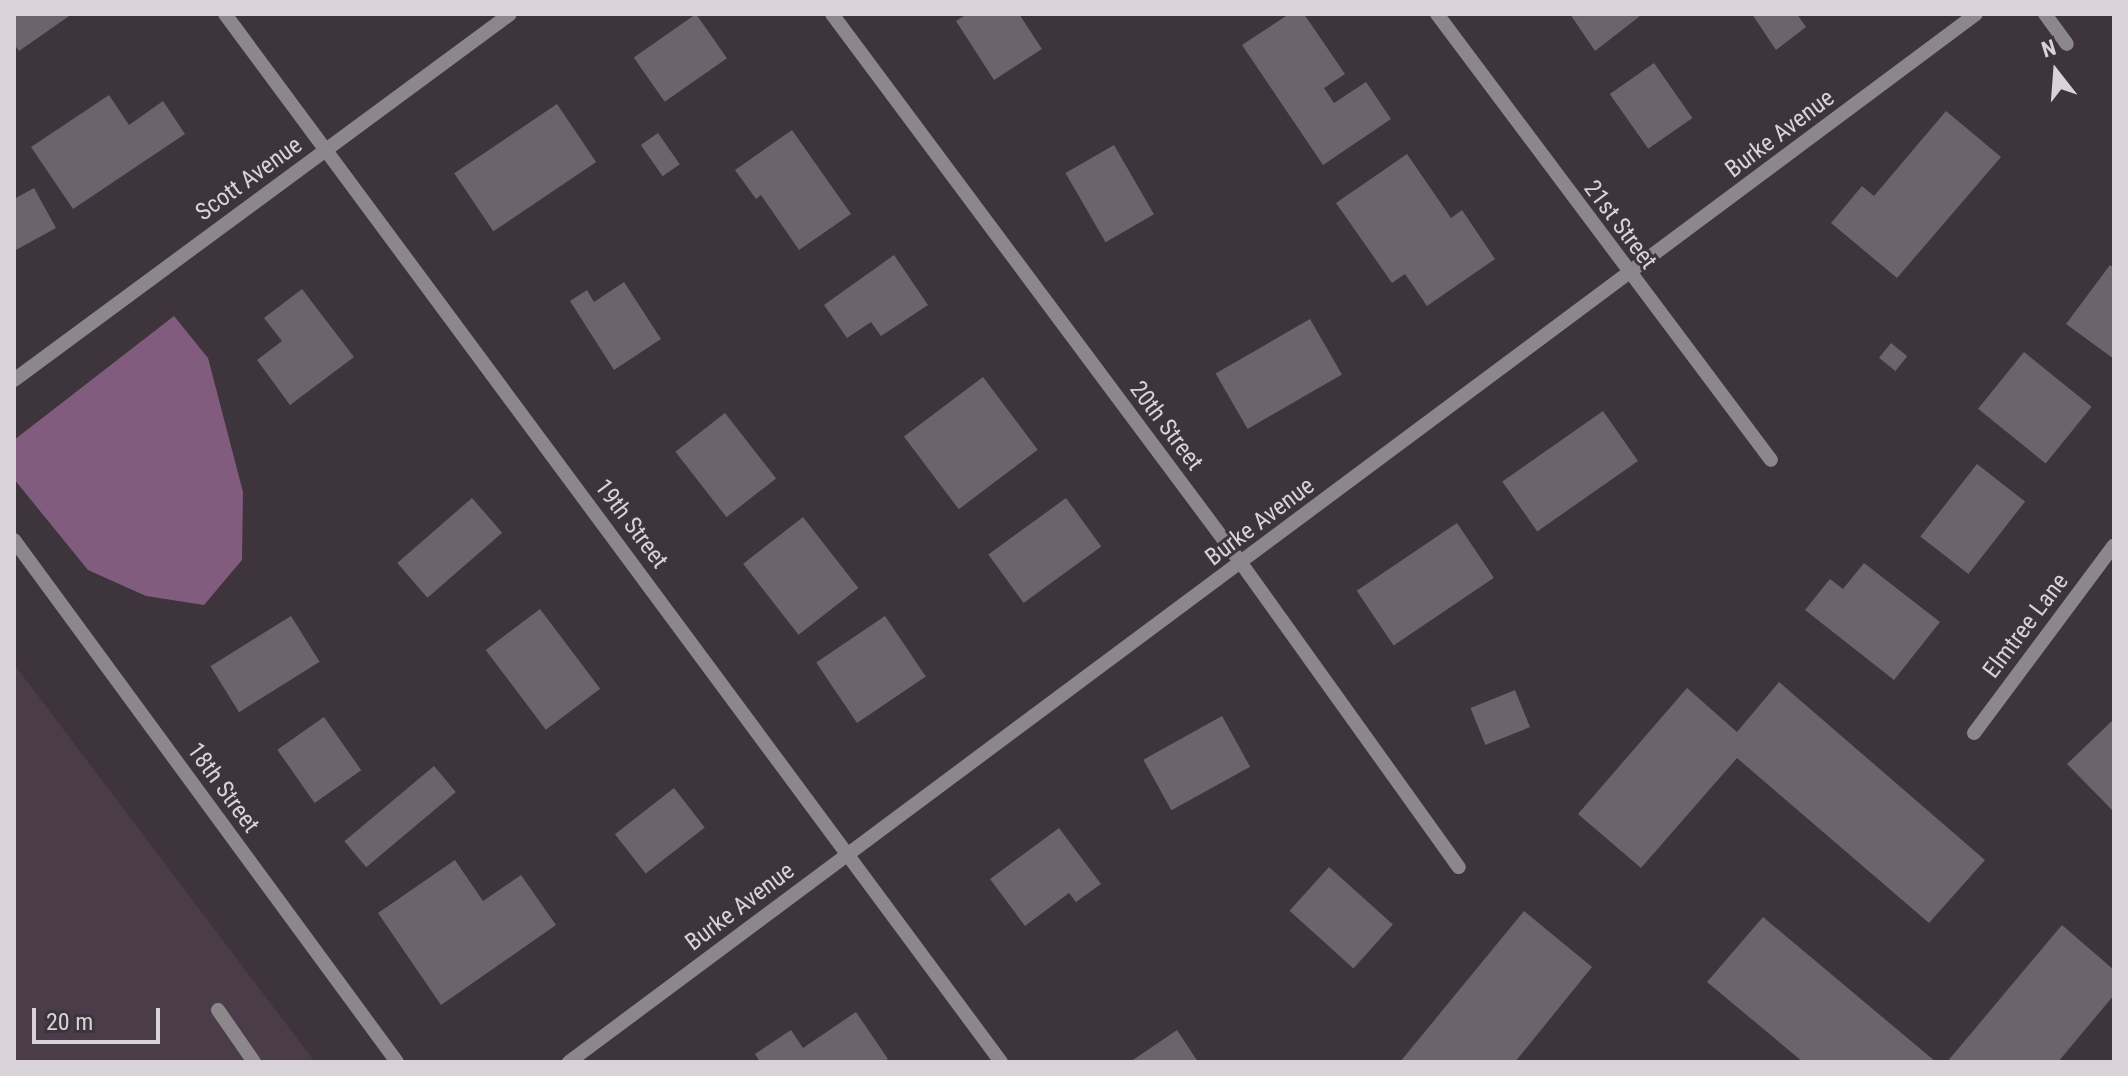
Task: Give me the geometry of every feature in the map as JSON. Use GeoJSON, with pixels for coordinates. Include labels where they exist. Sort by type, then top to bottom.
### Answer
{"type":"FeatureCollection","features":[{"type":"Feature","properties":{"kind":"street","name":"19th Street"},"geometry":{"type":"LineString","coordinates":[[225,14],[1001,1062]]}},
{"type":"Feature","properties":{"kind":"street","name":"Scott Avenue"},"geometry":{"type":"LineString","coordinates":[[14,380],[510,14]]}},
{"type":"Feature","properties":{"kind":"street","name":"20th Street"},"geometry":{"type":"LineString","coordinates":[[832,14],[1241,563],[1459,867]]}},
{"type":"Feature","properties":{"kind":"street","name":"21st Street"},"geometry":{"type":"LineString","coordinates":[[1437,14],[1771,460]]}},
{"type":"Feature","properties":{"kind":"street","name":"Burke Avenue"},"geometry":{"type":"LineString","coordinates":[[569,1062],[1976,14]]}},
{"type":"Feature","properties":{"kind":"street"},"geometry":{"type":"LineString","coordinates":[[2045,14],[2067,44]]}},
{"type":"Feature","properties":{"kind":"street","name":"18th Street"},"geometry":{"type":"LineString","coordinates":[[14,540],[397,1062]]}},
{"type":"Feature","properties":{"kind":"street","name":"Elmtree Lane"},"geometry":{"type":"LineString","coordinates":[[1974,733],[2112,554]]}},
{"type":"Feature","properties":{"kind":"street"},"geometry":{"type":"LineString","coordinates":[[218,1010],[254,1062]]}},
{"type":"Feature","properties":{"kind":"shaded area"},"geometry":{"type":"Polygon","coordinates":[[[174,316],[208,358],[243,492],[242,560],[204,605],[146,596],[88,570],[14,479],[14,440],[174,316]]]}},
{"type":"Feature","properties":{"kind":"shaded area"},"geometry":{"type":"Polygon","coordinates":[[[14,664],[315,1062],[14,1062],[14,664]]]}},
{"type":"Feature","properties":{"kind":"building"},"geometry":{"type":"Polygon","coordinates":[[[14,14],[72,14],[19,51],[14,44],[14,14]]]}},
{"type":"Feature","properties":{"kind":"building"},"geometry":{"type":"Polygon","coordinates":[[[696,14],[727,58],[665,102],[634,58],[696,14]]]}},
{"type":"Feature","properties":{"kind":"building"},"geometry":{"type":"Polygon","coordinates":[[[967,14],[1019,14],[1042,49],[994,80],[956,21],[967,14]]]}},
{"type":"Feature","properties":{"kind":"building"},"geometry":{"type":"Polygon","coordinates":[[[1289,14],[1304,14],[1345,74],[1324,88],[1334,103],[1366,82],[1391,119],[1323,165],[1242,45],[1289,14]]]}},
{"type":"Feature","properties":{"kind":"building"},"geometry":{"type":"Polygon","coordinates":[[[1570,14],[1638,14],[1640,16],[1595,51],[1570,14]]]}},
{"type":"Feature","properties":{"kind":"building"},"geometry":{"type":"Polygon","coordinates":[[[1752,14],[1797,14],[1806,27],[1776,50],[1752,14]]]}},
{"type":"Feature","properties":{"kind":"building"},"geometry":{"type":"Polygon","coordinates":[[[1654,63],[1692,118],[1648,149],[1610,94],[1654,63]]]}},
{"type":"Feature","properties":{"kind":"building"},"geometry":{"type":"Polygon","coordinates":[[[109,95],[129,125],[163,101],[185,134],[73,209],[31,147],[109,95]]]}},
{"type":"Feature","properties":{"kind":"building"},"geometry":{"type":"Polygon","coordinates":[[[557,104],[596,162],[493,231],[454,173],[557,104]]]}},
{"type":"Feature","properties":{"kind":"building"},"geometry":{"type":"Polygon","coordinates":[[[1946,111],[2001,157],[1897,278],[1831,223],[1862,186],[1874,196],[1946,111]]]}},
{"type":"Feature","properties":{"kind":"building"},"geometry":{"type":"Polygon","coordinates":[[[792,130],[851,214],[799,250],[761,195],[756,199],[735,170],[792,130]]]}},
{"type":"Feature","properties":{"kind":"building"},"geometry":{"type":"Polygon","coordinates":[[[658,133],[680,164],[663,176],[641,145],[658,133]]]}},
{"type":"Feature","properties":{"kind":"building"},"geometry":{"type":"Polygon","coordinates":[[[1114,145],[1154,214],[1106,242],[1066,173],[1114,145]]]}},
{"type":"Feature","properties":{"kind":"building"},"geometry":{"type":"Polygon","coordinates":[[[1407,154],[1451,218],[1462,210],[1495,259],[1427,306],[1405,274],[1392,283],[1336,203],[1407,154]]]}},
{"type":"Feature","properties":{"kind":"building"},"geometry":{"type":"Polygon","coordinates":[[[34,188],[56,228],[14,251],[14,199],[34,188]]]}},
{"type":"Feature","properties":{"kind":"building"},"geometry":{"type":"Polygon","coordinates":[[[894,255],[928,305],[881,336],[871,322],[847,338],[824,305],[894,255]]]}},
{"type":"Feature","properties":{"kind":"building"},"geometry":{"type":"Polygon","coordinates":[[[2110,265],[2114,268],[2114,359],[2066,324],[2110,265]]]}},
{"type":"Feature","properties":{"kind":"building"},"geometry":{"type":"Polygon","coordinates":[[[624,282],[661,339],[614,370],[570,301],[587,290],[594,302],[624,282]]]}},
{"type":"Feature","properties":{"kind":"building"},"geometry":{"type":"Polygon","coordinates":[[[302,289],[354,357],[290,405],[257,360],[282,341],[264,318],[302,289]]]}},
{"type":"Feature","properties":{"kind":"building"},"geometry":{"type":"Polygon","coordinates":[[[1310,319],[1342,374],[1248,429],[1216,374],[1310,319]]]}},
{"type":"Feature","properties":{"kind":"building"},"geometry":{"type":"Polygon","coordinates":[[[1891,343],[1907,356],[1895,371],[1879,358],[1891,343]]]}},
{"type":"Feature","properties":{"kind":"building"},"geometry":{"type":"Polygon","coordinates":[[[2024,352],[2092,407],[2046,463],[1978,409],[2024,352]]]}},
{"type":"Feature","properties":{"kind":"building"},"geometry":{"type":"Polygon","coordinates":[[[983,377],[1038,450],[959,509],[904,437],[983,377]]]}},
{"type":"Feature","properties":{"kind":"building"},"geometry":{"type":"Polygon","coordinates":[[[1603,411],[1638,461],[1537,532],[1502,482],[1603,411]]]}},
{"type":"Feature","properties":{"kind":"building"},"geometry":{"type":"Polygon","coordinates":[[[725,413],[776,478],[726,517],[675,452],[725,413]]]}},
{"type":"Feature","properties":{"kind":"building"},"geometry":{"type":"Polygon","coordinates":[[[1977,464],[2025,502],[1968,574],[1920,536],[1977,464]]]}},
{"type":"Feature","properties":{"kind":"building"},"geometry":{"type":"Polygon","coordinates":[[[472,498],[502,533],[427,598],[397,563],[472,498]]]}},
{"type":"Feature","properties":{"kind":"building"},"geometry":{"type":"Polygon","coordinates":[[[1066,498],[1101,547],[1024,603],[988,554],[1066,498]]]}},
{"type":"Feature","properties":{"kind":"building"},"geometry":{"type":"Polygon","coordinates":[[[803,517],[858,588],[799,635],[743,564],[803,517]]]}},
{"type":"Feature","properties":{"kind":"building"},"geometry":{"type":"Polygon","coordinates":[[[1457,523],[1494,578],[1394,645],[1357,591],[1457,523]]]}},
{"type":"Feature","properties":{"kind":"building"},"geometry":{"type":"Polygon","coordinates":[[[1864,563],[1940,622],[1894,680],[1805,610],[1830,579],[1843,589],[1864,563]]]}},
{"type":"Feature","properties":{"kind":"building"},"geometry":{"type":"Polygon","coordinates":[[[540,609],[600,689],[546,730],[486,650],[540,609]]]}},
{"type":"Feature","properties":{"kind":"building"},"geometry":{"type":"Polygon","coordinates":[[[291,616],[320,662],[239,712],[210,666],[291,616]]]}},
{"type":"Feature","properties":{"kind":"building"},"geometry":{"type":"Polygon","coordinates":[[[885,616],[926,677],[857,723],[816,662],[885,616]]]}},
{"type":"Feature","properties":{"kind":"building"},"geometry":{"type":"Polygon","coordinates":[[[1779,682],[1985,860],[1929,923],[1737,758],[1641,868],[1578,814],[1687,688],[1737,732],[1779,682]]]}},
{"type":"Feature","properties":{"kind":"building"},"geometry":{"type":"Polygon","coordinates":[[[1515,690],[1530,727],[1485,745],[1470,708],[1515,690]]]}},
{"type":"Feature","properties":{"kind":"building"},"geometry":{"type":"Polygon","coordinates":[[[1222,716],[1250,767],[1171,810],[1143,760],[1222,716]]]}},
{"type":"Feature","properties":{"kind":"building"},"geometry":{"type":"Polygon","coordinates":[[[324,717],[361,770],[315,803],[277,750],[324,717]]]}},
{"type":"Feature","properties":{"kind":"building"},"geometry":{"type":"Polygon","coordinates":[[[2114,719],[2114,812],[2067,764],[2114,719]]]}},
{"type":"Feature","properties":{"kind":"building"},"geometry":{"type":"Polygon","coordinates":[[[434,766],[456,792],[366,867],[344,841],[434,766]]]}},
{"type":"Feature","properties":{"kind":"building"},"geometry":{"type":"Polygon","coordinates":[[[674,788],[705,827],[646,874],[615,834],[674,788]]]}},
{"type":"Feature","properties":{"kind":"building"},"geometry":{"type":"Polygon","coordinates":[[[1059,828],[1101,884],[1076,902],[1069,893],[1025,926],[990,879],[1059,828]]]}},
{"type":"Feature","properties":{"kind":"building"},"geometry":{"type":"Polygon","coordinates":[[[455,860],[483,901],[521,875],[556,925],[441,1005],[378,913],[455,860]]]}},
{"type":"Feature","properties":{"kind":"building"},"geometry":{"type":"Polygon","coordinates":[[[1329,867],[1393,925],[1353,968],[1290,911],[1329,867]]]}},
{"type":"Feature","properties":{"kind":"building"},"geometry":{"type":"Polygon","coordinates":[[[1524,911],[1592,967],[1515,1062],[1400,1062],[1524,911]]]}},
{"type":"Feature","properties":{"kind":"building"},"geometry":{"type":"Polygon","coordinates":[[[1763,917],[1936,1062],[1803,1062],[1707,982],[1763,917]]]}},
{"type":"Feature","properties":{"kind":"building"},"geometry":{"type":"Polygon","coordinates":[[[2062,925],[2114,970],[2114,995],[2058,1062],[1947,1062],[2062,925]]]}},
{"type":"Feature","properties":{"kind":"building"},"geometry":{"type":"Polygon","coordinates":[[[856,1012],[888,1059],[883,1062],[760,1062],[755,1054],[791,1030],[803,1048],[856,1012]]]}},
{"type":"Feature","properties":{"kind":"building"},"geometry":{"type":"Polygon","coordinates":[[[1177,1030],[1198,1062],[1130,1062],[1177,1030]]]}}]}
